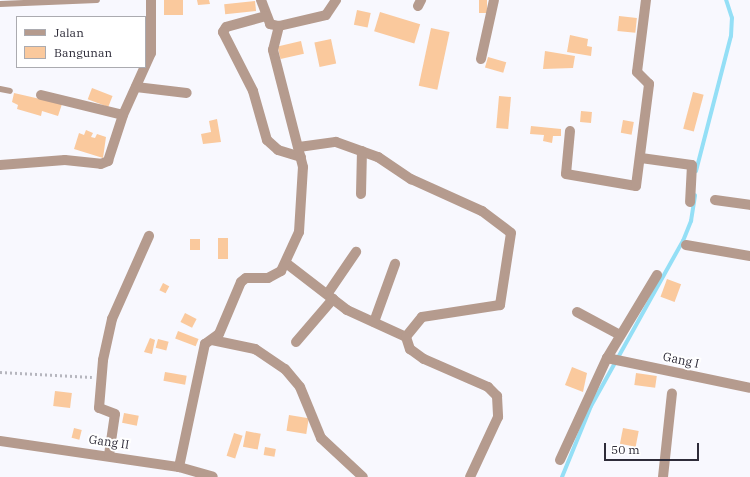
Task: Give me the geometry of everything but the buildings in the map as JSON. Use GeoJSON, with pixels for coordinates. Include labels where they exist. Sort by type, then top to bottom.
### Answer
{"type":"FeatureCollection","features":[{"type":"Feature","properties":{"kind":"street"},"geometry":{"type":"LineString","coordinates":[[146,60],[154,39],[151,0]]}},
{"type":"Feature","properties":{"kind":"street"},"geometry":{"type":"LineString","coordinates":[[262,0],[266,16],[270,24],[279,26],[326,15],[336,0]]}},
{"type":"Feature","properties":{"kind":"street"},"geometry":{"type":"LineString","coordinates":[[481,59],[494,0]]}},
{"type":"Feature","properties":{"kind":"street"},"geometry":{"type":"LineString","coordinates":[[570,131],[565,171],[568,176],[634,187],[641,158],[650,84],[637,70],[646,0]]}},
{"type":"Feature","properties":{"kind":"street"},"geometry":{"type":"LineString","coordinates":[[266,16],[226,28],[223,32],[253,91],[267,140],[278,150],[300,152],[329,142],[362,151],[382,159],[422,185],[472,205],[511,233],[500,305],[422,317],[406,337]]}},
{"type":"Feature","properties":{"kind":"street"},"geometry":{"type":"LineString","coordinates":[[179,467],[203,347],[223,328],[241,282],[246,278],[274,276],[286,263],[300,223],[304,181],[300,152],[273,50],[279,26]]}},
{"type":"Feature","properties":{"kind":"street"},"geometry":{"type":"LineString","coordinates":[[0,165],[65,160],[105,163],[123,114],[143,68]]}},
{"type":"Feature","properties":{"kind":"street"},"geometry":{"type":"LineString","coordinates":[[136,87],[187,93]]}},
{"type":"Feature","properties":{"kind":"street"},"geometry":{"type":"LineString","coordinates":[[41,95],[123,114]]}},
{"type":"Feature","properties":{"kind":"street"},"geometry":{"type":"LineString","coordinates":[[361,194],[362,151]]}},
{"type":"Feature","properties":{"kind":"street"},"geometry":{"type":"LineString","coordinates":[[641,158],[692,166],[690,202]]}},
{"type":"Feature","properties":{"kind":"street"},"geometry":{"type":"LineString","coordinates":[[715,200],[750,205]]}},
{"type":"Feature","properties":{"kind":"street"},"geometry":{"type":"LineString","coordinates":[[109,455],[116,414],[99,408],[100,377],[112,319],[149,236]]}},
{"type":"Feature","properties":{"kind":"street"},"geometry":{"type":"LineString","coordinates":[[686,245],[750,256]]}},
{"type":"Feature","properties":{"kind":"street"},"geometry":{"type":"LineString","coordinates":[[296,342],[331,296],[356,252]]}},
{"type":"Feature","properties":{"kind":"street"},"geometry":{"type":"LineString","coordinates":[[286,263],[331,296],[347,310],[406,337],[410,349],[424,359],[495,392],[499,410],[496,422],[470,477]]}},
{"type":"Feature","properties":{"kind":"street"},"geometry":{"type":"LineString","coordinates":[[374,322],[395,264]]}},
{"type":"Feature","properties":{"kind":"street"},"geometry":{"type":"LineString","coordinates":[[560,460],[611,359],[620,335],[657,275]]}},
{"type":"Feature","properties":{"kind":"street"},"geometry":{"type":"LineString","coordinates":[[577,312],[620,335]]}},
{"type":"Feature","properties":{"kind":"street"},"geometry":{"type":"LineString","coordinates":[[212,340],[255,349],[285,370],[300,388],[321,438],[363,477]]}},
{"type":"Feature","properties":{"kind":"street","name":"Gang I"},"geometry":{"type":"LineString","coordinates":[[611,359],[750,388]]}},
{"type":"Feature","properties":{"kind":"street"},"geometry":{"type":"LineString","coordinates":[[663,477],[672,393]]}},
{"type":"Feature","properties":{"kind":"street","name":"Gang II"},"geometry":{"type":"LineString","coordinates":[[0,441],[109,455],[179,467],[213,477]]}},
{"type":"Feature","properties":{"kind":"lane"},"geometry":{"type":"LineString","coordinates":[[0,4],[97,0]]}},
{"type":"Feature","properties":{"kind":"lane"},"geometry":{"type":"LineString","coordinates":[[0,89],[10,91]]}},
{"type":"Feature","properties":{"kind":"path"},"geometry":{"type":"LineString","coordinates":[[0,372],[100,377]]}},
{"type":"Feature","properties":{"kind":"waterway"},"geometry":{"type":"LineString","coordinates":[[696,171],[731,36],[732,18],[726,0]]}},
{"type":"Feature","properties":{"kind":"waterway"},"geometry":{"type":"LineString","coordinates":[[562,477],[591,406],[683,241],[691,221],[695,195]]}}]}
